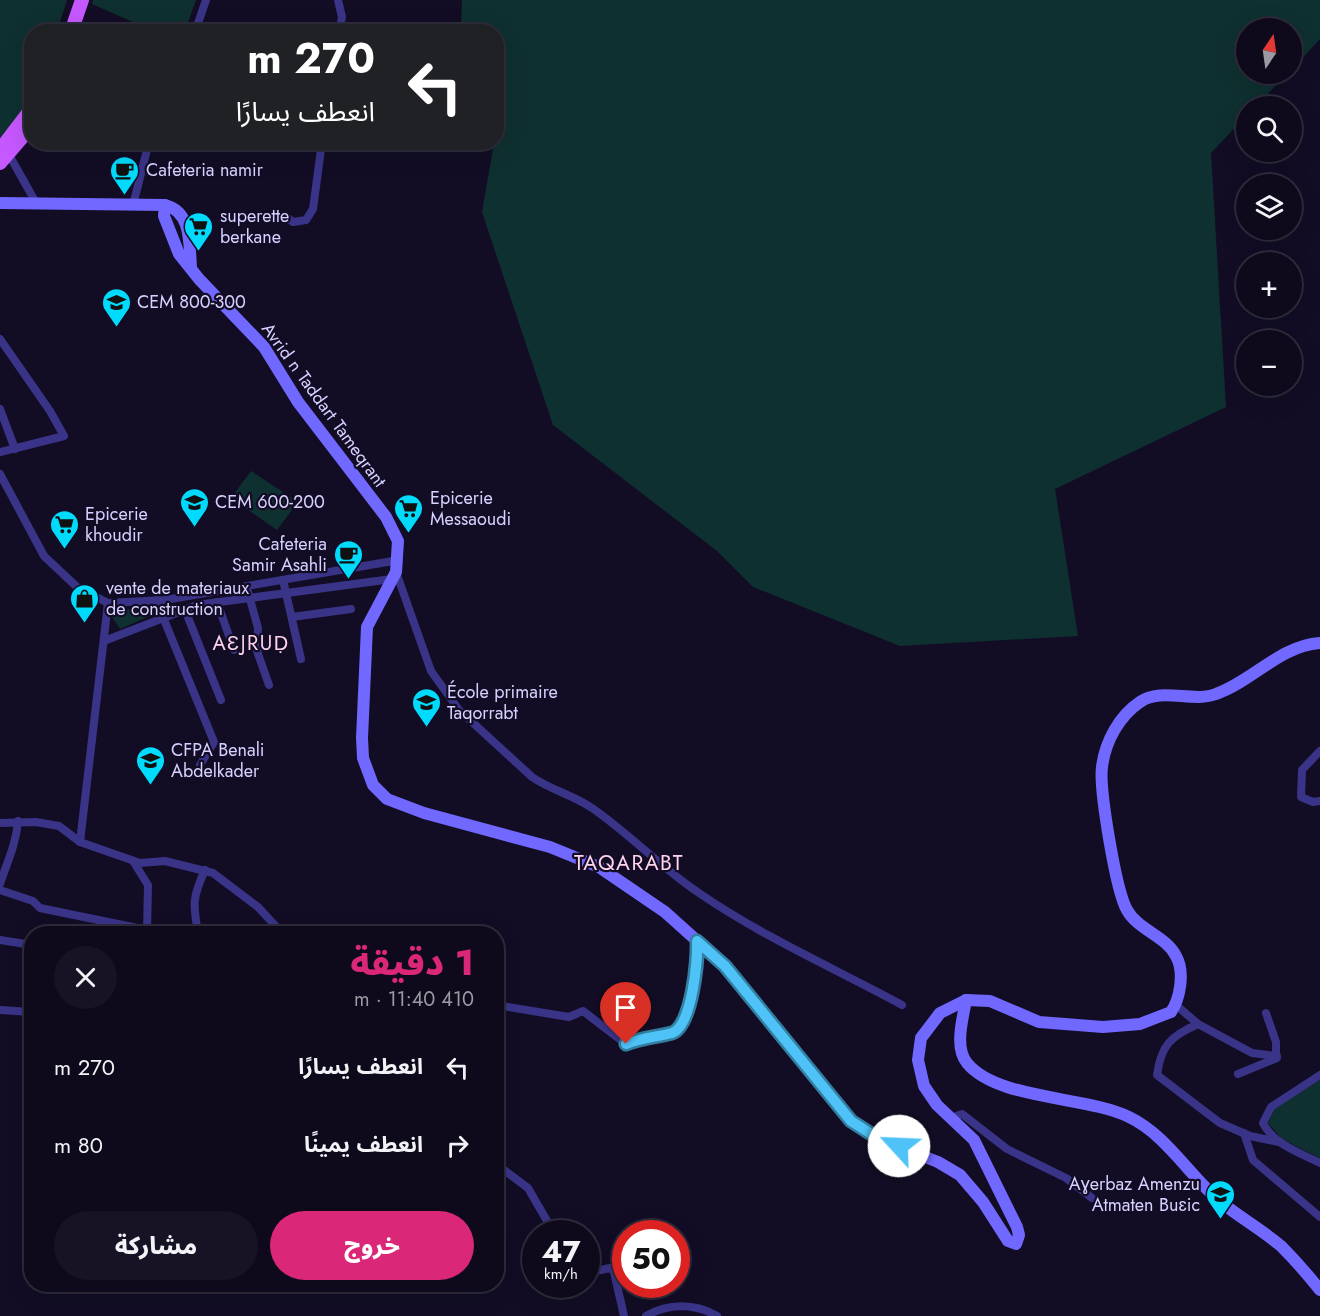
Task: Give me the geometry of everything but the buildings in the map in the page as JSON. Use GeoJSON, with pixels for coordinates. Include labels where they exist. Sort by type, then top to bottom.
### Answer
{"type":"FeatureCollection","features":[{"type":"Feature","properties":{"kind":"main road"},"geometry":{"type":"LineString","coordinates":[[66,24],[77,1]]}},
{"type":"Feature","properties":{"kind":"main road"},"geometry":{"type":"LineString","coordinates":[[73,24],[77,1]]}},
{"type":"Feature","properties":{"kind":"main road"},"geometry":{"type":"LineString","coordinates":[[3,155],[24,121]]}},
{"type":"Feature","properties":{"kind":"main road"},"geometry":{"type":"LineString","coordinates":[[3,155],[24,134]]}},
{"type":"Feature","properties":{"kind":"main road"},"geometry":{"type":"LineString","coordinates":[[0,203],[34,201],[175,207],[183,214],[189,237],[191,267]]}},
{"type":"Feature","properties":{"kind":"main road","name":"Avrid n Taddart Tameqrant"},"geometry":{"type":"LineString","coordinates":[[165,205],[164,216],[179,254],[199,279],[264,347],[298,402],[386,517],[398,542],[396,570]]}},
{"type":"Feature","properties":{"kind":"main road"},"geometry":{"type":"LineString","coordinates":[[396,570],[367,627],[362,738],[363,758],[373,785],[387,799],[424,813],[550,847],[599,867],[664,912],[725,966],[851,1121],[879,1139],[938,1162],[960,1175],[1008,1240],[1016,1244],[1019,1235],[1017,1227],[974,1140],[951,1118],[924,1086],[918,1060],[921,1038],[940,1013],[966,1000],[990,1001],[1039,1022],[1103,1027],[1140,1024],[1171,1012],[1176,1005],[1180,972],[1177,957],[1166,944],[1127,911],[1118,887],[1101,768],[1108,746],[1121,718],[1142,700],[1171,695],[1212,696],[1231,688],[1272,660],[1303,644],[1320,643]]}},
{"type":"Feature","properties":{"kind":"main road"},"geometry":{"type":"LineString","coordinates":[[966,1000],[961,1048],[966,1062],[982,1074],[1010,1088],[1111,1110],[1131,1117],[1160,1137],[1179,1162],[1222,1203],[1281,1246],[1320,1290]]}},
{"type":"Feature","properties":{"kind":"street"},"geometry":{"type":"LineString","coordinates":[[198,24],[206,0]]}},
{"type":"Feature","properties":{"kind":"street"},"geometry":{"type":"LineString","coordinates":[[338,0],[342,17],[341,24]]}},
{"type":"Feature","properties":{"kind":"street"},"geometry":{"type":"LineString","coordinates":[[133,205],[147,150]]}},
{"type":"Feature","properties":{"kind":"street"},"geometry":{"type":"LineString","coordinates":[[284,214],[293,222],[306,220],[313,209],[321,150]]}},
{"type":"Feature","properties":{"kind":"street"},"geometry":{"type":"LineString","coordinates":[[3,155],[34,201]]}},
{"type":"Feature","properties":{"kind":"street"},"geometry":{"type":"LineString","coordinates":[[0,452],[64,436],[50,411],[1,343]]}},
{"type":"Feature","properties":{"kind":"street"},"geometry":{"type":"LineString","coordinates":[[0,409],[15,449]]}},
{"type":"Feature","properties":{"kind":"street"},"geometry":{"type":"LineString","coordinates":[[0,474],[44,556],[77,587],[108,603],[156,600],[283,580],[396,570]]}},
{"type":"Feature","properties":{"kind":"street"},"geometry":{"type":"LineString","coordinates":[[104,640],[185,610],[217,602],[287,592],[396,570]]}},
{"type":"Feature","properties":{"kind":"street"},"geometry":{"type":"LineString","coordinates":[[396,570],[431,671],[459,710],[532,777],[545,786],[570,794],[594,809],[661,866],[734,915],[793,950],[902,1005]]}},
{"type":"Feature","properties":{"kind":"street"},"geometry":{"type":"LineString","coordinates":[[283,580],[301,659]]}},
{"type":"Feature","properties":{"kind":"street"},"geometry":{"type":"LineString","coordinates":[[246,586],[258,628],[257,651],[269,685]]}},
{"type":"Feature","properties":{"kind":"street"},"geometry":{"type":"LineString","coordinates":[[156,600],[162,620],[214,742],[200,765]]}},
{"type":"Feature","properties":{"kind":"street"},"geometry":{"type":"LineString","coordinates":[[217,602],[234,650]]}},
{"type":"Feature","properties":{"kind":"street"},"geometry":{"type":"LineString","coordinates":[[80,842],[108,603]]}},
{"type":"Feature","properties":{"kind":"street"},"geometry":{"type":"LineString","coordinates":[[292,617],[351,609]]}},
{"type":"Feature","properties":{"kind":"street"},"geometry":{"type":"LineString","coordinates":[[185,610],[221,700]]}},
{"type":"Feature","properties":{"kind":"street"},"geometry":{"type":"LineString","coordinates":[[1320,751],[1302,770],[1301,797],[1313,802],[1320,801]]}},
{"type":"Feature","properties":{"kind":"street"},"geometry":{"type":"LineString","coordinates":[[0,884],[17,838],[18,821]]}},
{"type":"Feature","properties":{"kind":"street"},"geometry":{"type":"LineString","coordinates":[[0,823],[18,821],[59,826],[80,842],[133,861],[140,863],[165,861],[205,870],[237,889],[275,926]]}},
{"type":"Feature","properties":{"kind":"street"},"geometry":{"type":"LineString","coordinates":[[133,861],[148,885],[147,926]]}},
{"type":"Feature","properties":{"kind":"street"},"geometry":{"type":"LineString","coordinates":[[197,926],[193,909],[196,890],[205,870]]}},
{"type":"Feature","properties":{"kind":"street"},"geometry":{"type":"LineString","coordinates":[[0,890],[33,900],[40,908],[124,926]]}},
{"type":"Feature","properties":{"kind":"street"},"geometry":{"type":"LineString","coordinates":[[0,940],[24,944]]}},
{"type":"Feature","properties":{"kind":"street"},"geometry":{"type":"LineString","coordinates":[[504,1006],[569,1017],[583,1011],[615,1038],[626,1044],[673,1032],[682,1026],[694,988],[698,961],[697,941]]}},
{"type":"Feature","properties":{"kind":"street"},"geometry":{"type":"LineString","coordinates":[[1176,1005],[1198,1024],[1252,1053],[1276,1056]]}},
{"type":"Feature","properties":{"kind":"street"},"geometry":{"type":"LineString","coordinates":[[0,1010],[24,1012]]}},
{"type":"Feature","properties":{"kind":"street"},"geometry":{"type":"LineString","coordinates":[[1238,1074],[1277,1058],[1276,1042],[1266,1013]]}},
{"type":"Feature","properties":{"kind":"street"},"geometry":{"type":"LineString","coordinates":[[1198,1024],[1176,1034],[1160,1055],[1156,1075],[1220,1123],[1244,1133],[1279,1142],[1320,1163]]}},
{"type":"Feature","properties":{"kind":"street"},"geometry":{"type":"LineString","coordinates":[[1279,1142],[1268,1132],[1263,1123],[1271,1107],[1320,1075]]}},
{"type":"Feature","properties":{"kind":"street"},"geometry":{"type":"LineString","coordinates":[[951,1118],[962,1114],[1008,1149],[1066,1178],[1092,1198]]}},
{"type":"Feature","properties":{"kind":"street"},"geometry":{"type":"LineString","coordinates":[[1244,1133],[1253,1160],[1320,1217]]}},
{"type":"Feature","properties":{"kind":"street"},"geometry":{"type":"LineString","coordinates":[[504,1170],[528,1188],[547,1220]]}},
{"type":"Feature","properties":{"kind":"street"},"geometry":{"type":"LineString","coordinates":[[600,1270],[610,1268],[614,1272],[624,1316]]}},
{"type":"Feature","properties":{"kind":"street"},"geometry":{"type":"LineString","coordinates":[[646,1316],[685,1306],[704,1308],[717,1316]]}},
{"type":"Feature","properties":{"kind":"green space"},"geometry":{"type":"Polygon","coordinates":[[[0,0],[67,0],[59,24],[24,24],[24,108],[0,140],[0,0]]]}},
{"type":"Feature","properties":{"kind":"green space"},"geometry":{"type":"Polygon","coordinates":[[[93,0],[196,0],[187,24],[137,24],[92,4],[93,0]]]}},
{"type":"Feature","properties":{"kind":"green space"},"geometry":{"type":"Polygon","coordinates":[[[462,0],[1320,0],[1320,39],[1302,58],[1302,18],[1236,18],[1236,84],[1277,84],[1266,96],[1236,96],[1236,127],[1211,153],[1226,407],[1055,489],[1078,636],[900,646],[753,587],[717,551],[553,425],[482,212],[493,150],[504,150],[504,24],[461,24],[462,0]]]}},
{"type":"Feature","properties":{"kind":"green space"},"geometry":{"type":"Polygon","coordinates":[[[251,471],[298,502],[277,530],[231,498],[251,471]]]}},
{"type":"Feature","properties":{"kind":"green space"},"geometry":{"type":"Polygon","coordinates":[[[117,609],[149,609],[152,615],[120,629],[112,617],[117,609]]]}},
{"type":"Feature","properties":{"kind":"green space"},"geometry":{"type":"Polygon","coordinates":[[[1320,1080],[1320,1158],[1282,1139],[1268,1123],[1274,1109],[1320,1080]]]}},
{"type":"Feature","properties":{"kind":"place","name":"Cafeteria namir"},"geometry":{"type":"Point","coordinates":[125,196]}},
{"type":"Feature","properties":{"kind":"place","name":"superette berkane"},"geometry":{"type":"Point","coordinates":[199,252]}},
{"type":"Feature","properties":{"kind":"place","name":"CEM 800-300"},"geometry":{"type":"Point","coordinates":[116,328]}},
{"type":"Feature","properties":{"kind":"place","name":"CEM 600-200"},"geometry":{"type":"Point","coordinates":[194,528]}},
{"type":"Feature","properties":{"kind":"place","name":"Epicerie Messaoudi"},"geometry":{"type":"Point","coordinates":[409,534]}},
{"type":"Feature","properties":{"kind":"place","name":"Epicerie khoudir"},"geometry":{"type":"Point","coordinates":[64,550]}},
{"type":"Feature","properties":{"kind":"place","name":"Cafeteria Samir Asahli"},"geometry":{"type":"Point","coordinates":[348,580]}},
{"type":"Feature","properties":{"kind":"place","name":"vente de materiaux de construction"},"geometry":{"type":"Point","coordinates":[85,624]}},
{"type":"Feature","properties":{"kind":"place","name":"École primaire Taqorrabt"},"geometry":{"type":"Point","coordinates":[426,728]}},
{"type":"Feature","properties":{"kind":"place","name":"CFPA Benali Abdelkader"},"geometry":{"type":"Point","coordinates":[150,786]}},
{"type":"Feature","properties":{"kind":"place","name":"Aɣerbaz Amenzu Atmaten Buɛic"},"geometry":{"type":"Point","coordinates":[1221,1220]}},
{"type":"Feature","properties":{"kind":"district","name":"AƐJRUḌ"},"geometry":{"type":"Point","coordinates":[251,643]}},
{"type":"Feature","properties":{"kind":"district","name":"TAQARABT"},"geometry":{"type":"Point","coordinates":[629,863]}},
{"type":"Feature","properties":{"kind":"route"},"geometry":{"type":"LineString","coordinates":[[626,1044],[673,1032],[682,1026],[694,988],[698,961],[697,941],[725,966],[851,1121],[879,1139],[899,1146]]}}]}
